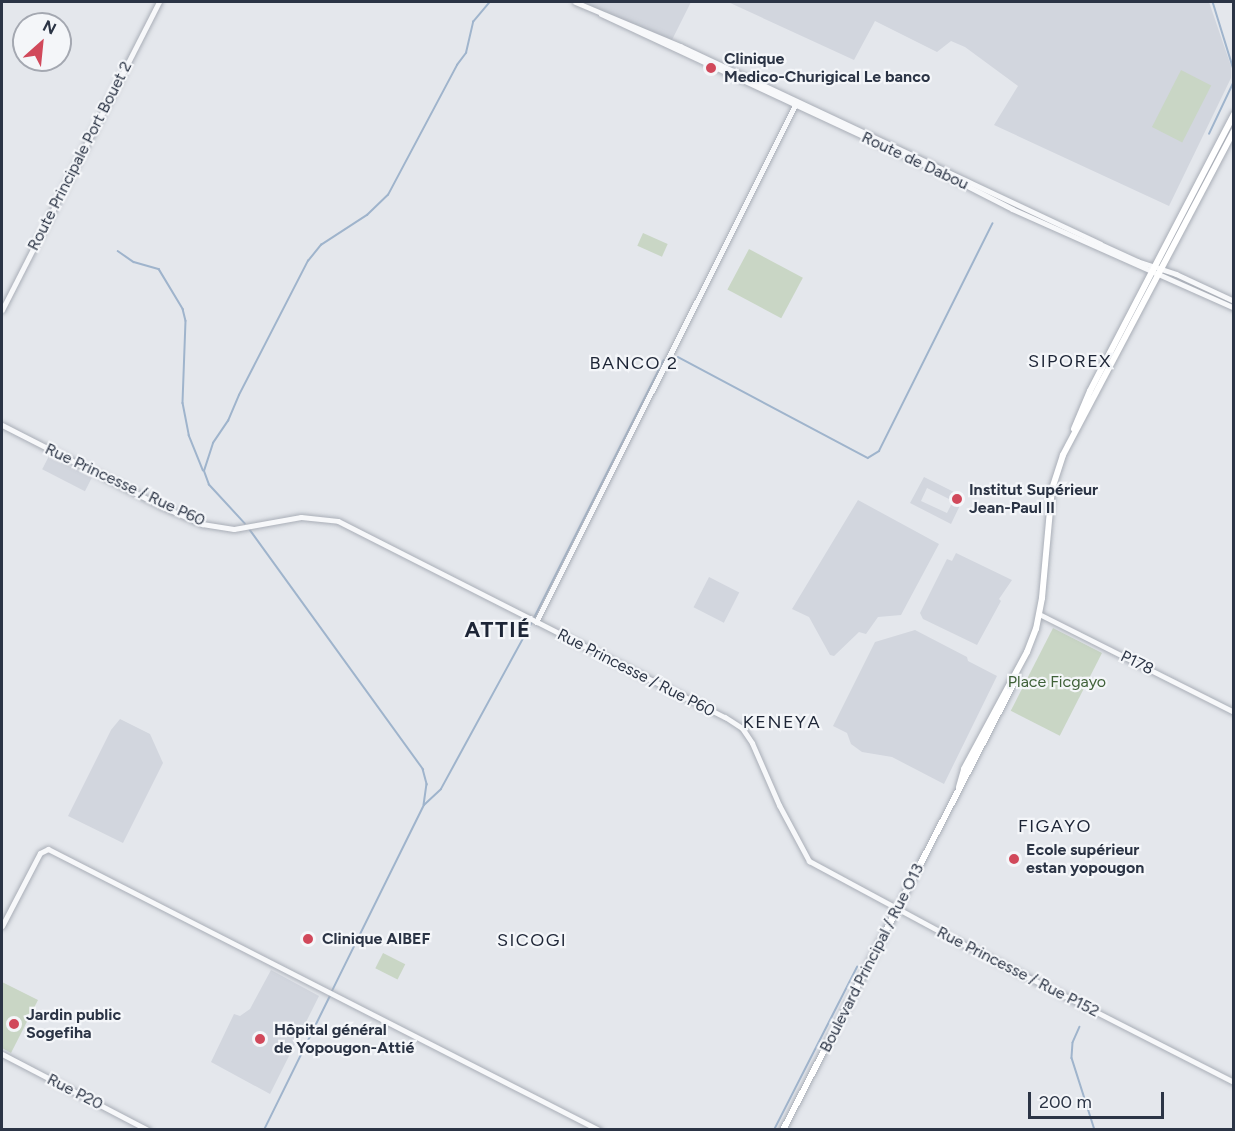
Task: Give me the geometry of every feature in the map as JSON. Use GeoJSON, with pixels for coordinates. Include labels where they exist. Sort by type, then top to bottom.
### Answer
{"type":"FeatureCollection","features":[{"type":"Feature","properties":{"kind":"main road"},"geometry":{"type":"LineString","coordinates":[[1157,272],[1233,114]]}},
{"type":"Feature","properties":{"kind":"main road"},"geometry":{"type":"LineString","coordinates":[[1157,272],[1233,131]]}},
{"type":"Feature","properties":{"kind":"main road","name":"Boulevard Principal / Rue O13"},"geometry":{"type":"LineString","coordinates":[[783,1130],[898,909],[959,787],[972,753],[1027,652],[1040,614],[1052,489],[1080,412],[1157,272]]}},
{"type":"Feature","properties":{"kind":"street","name":"Route Principale Port Bouet 2"},"geometry":{"type":"LineString","coordinates":[[2,310],[159,2]]}},
{"type":"Feature","properties":{"kind":"street","name":"Route de Dabou"},"geometry":{"type":"LineString","coordinates":[[575,2],[1100,244],[1233,308]]}},
{"type":"Feature","properties":{"kind":"street"},"geometry":{"type":"LineString","coordinates":[[533,620],[796,103]]}},
{"type":"Feature","properties":{"kind":"street","name":"Route de Dabou"},"geometry":{"type":"LineString","coordinates":[[1157,272],[1233,301]]}},
{"type":"Feature","properties":{"kind":"street","name":"Rue Princesse / Rue P60"},"geometry":{"type":"LineString","coordinates":[[2,425],[197,522],[221,528],[245,528],[301,517],[338,521],[742,728],[757,753],[805,857]]}},
{"type":"Feature","properties":{"kind":"street","name":"P178"},"geometry":{"type":"LineString","coordinates":[[1040,614],[1233,712]]}},
{"type":"Feature","properties":{"kind":"street"},"geometry":{"type":"LineString","coordinates":[[2,926],[40,853],[45,849],[338,995],[599,1130]]}},
{"type":"Feature","properties":{"kind":"street","name":"Rue Princesse / Rue P152"},"geometry":{"type":"LineString","coordinates":[[805,857],[818,867],[1233,1082]]}},
{"type":"Feature","properties":{"kind":"street","name":"Rue P20"},"geometry":{"type":"LineString","coordinates":[[2,1054],[148,1130]]}},
{"type":"Feature","properties":{"kind":"shaded area"},"geometry":{"type":"Polygon","coordinates":[[[581,2],[691,2],[670,44],[581,2]]]}},
{"type":"Feature","properties":{"kind":"shaded area"},"geometry":{"type":"Polygon","coordinates":[[[728,2],[1209,2],[1231,66],[1231,78],[1169,206],[994,125],[1018,86],[965,47],[951,41],[937,52],[875,21],[854,60],[728,2]]]}},
{"type":"Feature","properties":{"kind":"shaded area"},"geometry":{"type":"Polygon","coordinates":[[[49,456],[92,478],[85,491],[42,469],[49,456]]]}},
{"type":"Feature","properties":{"kind":"shaded area","name":"Institut Supérieur Jean-Paul II"},"geometry":{"type":"Polygon","coordinates":[[[924,477],[964,497],[951,524],[910,503],[924,477]],[[927,488],[921,501],[947,513],[953,501],[927,488]]]}},
{"type":"Feature","properties":{"kind":"shaded area"},"geometry":{"type":"Polygon","coordinates":[[[858,500],[939,544],[901,615],[878,617],[866,634],[859,632],[834,656],[830,655],[809,617],[792,609],[858,500]]]}},
{"type":"Feature","properties":{"kind":"shaded area"},"geometry":{"type":"Polygon","coordinates":[[[956,553],[1012,580],[999,599],[1001,601],[977,645],[923,619],[920,613],[947,559],[952,561],[956,553]]]}},
{"type":"Feature","properties":{"kind":"shaded area"},"geometry":{"type":"Polygon","coordinates":[[[709,577],[739,592],[724,623],[694,607],[709,577]]]}},
{"type":"Feature","properties":{"kind":"shaded area"},"geometry":{"type":"Polygon","coordinates":[[[915,630],[967,657],[968,661],[997,676],[944,784],[892,757],[862,752],[851,744],[847,733],[833,726],[875,642],[915,630]]]}},
{"type":"Feature","properties":{"kind":"shaded area"},"geometry":{"type":"Polygon","coordinates":[[[120,719],[150,734],[163,763],[123,843],[68,816],[111,730],[120,719]]]}},
{"type":"Feature","properties":{"kind":"shaded area","name":"Hôpital général de Yopougon-Attié"},"geometry":{"type":"Polygon","coordinates":[[[271,970],[319,996],[270,1094],[211,1062],[234,1014],[240,1016],[250,1009],[271,970]]]}},
{"type":"Feature","properties":{"kind":"green space"},"geometry":{"type":"Polygon","coordinates":[[[1181,70],[1211,85],[1182,142],[1152,127],[1181,70]]]}},
{"type":"Feature","properties":{"kind":"green space"},"geometry":{"type":"Polygon","coordinates":[[[643,233],[668,244],[662,257],[637,246],[643,233]]]}},
{"type":"Feature","properties":{"kind":"green space"},"geometry":{"type":"Polygon","coordinates":[[[749,249],[803,278],[781,318],[727,290],[749,249]]]}},
{"type":"Feature","properties":{"kind":"green space","name":"Place Ficgayo"},"geometry":{"type":"Polygon","coordinates":[[[1053,628],[1102,653],[1060,736],[1011,711],[1053,628]]]}},
{"type":"Feature","properties":{"kind":"green space"},"geometry":{"type":"Polygon","coordinates":[[[383,953],[405,964],[398,979],[375,968],[383,953]]]}},
{"type":"Feature","properties":{"kind":"green space","name":"Jardin public Sogefiha"},"geometry":{"type":"Polygon","coordinates":[[[2,982],[38,1000],[11,1053],[2,1048],[2,982]]]}},
{"type":"Feature","properties":{"kind":"waterway"},"geometry":{"type":"LineString","coordinates":[[245,524],[209,485],[204,471],[213,443],[228,421],[308,261],[321,245],[367,215],[388,195],[457,65],[466,53],[473,22],[490,2]]}},
{"type":"Feature","properties":{"kind":"waterway"},"geometry":{"type":"LineString","coordinates":[[1213,2],[1234,70]]}},
{"type":"Feature","properties":{"kind":"waterway"},"geometry":{"type":"LineString","coordinates":[[1209,134],[1234,81]]}},
{"type":"Feature","properties":{"kind":"waterway"},"geometry":{"type":"LineString","coordinates":[[678,357],[868,458],[879,451],[992,224]]}},
{"type":"Feature","properties":{"kind":"waterway"},"geometry":{"type":"LineString","coordinates":[[118,251],[134,262],[159,269],[183,309],[186,321],[183,403],[189,435],[203,470]]}},
{"type":"Feature","properties":{"kind":"waterway"},"geometry":{"type":"LineString","coordinates":[[534,618],[663,361]]}},
{"type":"Feature","properties":{"kind":"waterway"},"geometry":{"type":"LineString","coordinates":[[248,527],[423,769],[427,784],[424,805]]}},
{"type":"Feature","properties":{"kind":"waterway"},"geometry":{"type":"LineString","coordinates":[[332,991],[424,805],[441,789],[532,622]]}},
{"type":"Feature","properties":{"kind":"waterway"},"geometry":{"type":"LineString","coordinates":[[774,1130],[857,967]]}},
{"type":"Feature","properties":{"kind":"waterway"},"geometry":{"type":"LineString","coordinates":[[264,1130],[330,996]]}},
{"type":"Feature","properties":{"kind":"waterway"},"geometry":{"type":"LineString","coordinates":[[1080,1027],[1073,1043],[1072,1058],[1095,1130]]}},
{"type":"Feature","properties":{"kind":"place","name":"Clinique Medico-Churigical Le banco"},"geometry":{"type":"Point","coordinates":[711,68]}},
{"type":"Feature","properties":{"kind":"place","name":"Institut Supérieur Jean-Paul II"},"geometry":{"type":"Point","coordinates":[957,499]}},
{"type":"Feature","properties":{"kind":"place","name":"Ecole supérieur estan yopougon"},"geometry":{"type":"Point","coordinates":[1014,859]}},
{"type":"Feature","properties":{"kind":"place","name":"Clinique AIBEF"},"geometry":{"type":"Point","coordinates":[308,939]}},
{"type":"Feature","properties":{"kind":"place","name":"Jardin public Sogefiha"},"geometry":{"type":"Point","coordinates":[14,1024]}},
{"type":"Feature","properties":{"kind":"place","name":"Hôpital général de Yopougon-Attié"},"geometry":{"type":"Point","coordinates":[260,1039]}},
{"type":"Feature","properties":{"kind":"district","name":"SIPOREX"},"geometry":{"type":"Point","coordinates":[1070,361]}},
{"type":"Feature","properties":{"kind":"district","name":"BANCO 2"},"geometry":{"type":"Point","coordinates":[634,363]}},
{"type":"Feature","properties":{"kind":"district","name":"ATTIÉ"},"geometry":{"type":"Point","coordinates":[498,630]}},
{"type":"Feature","properties":{"kind":"district","name":"KENEYA"},"geometry":{"type":"Point","coordinates":[782,722]}},
{"type":"Feature","properties":{"kind":"district","name":"FIGAYO"},"geometry":{"type":"Point","coordinates":[1055,826]}},
{"type":"Feature","properties":{"kind":"district","name":"SICOGI"},"geometry":{"type":"Point","coordinates":[532,940]}}]}
